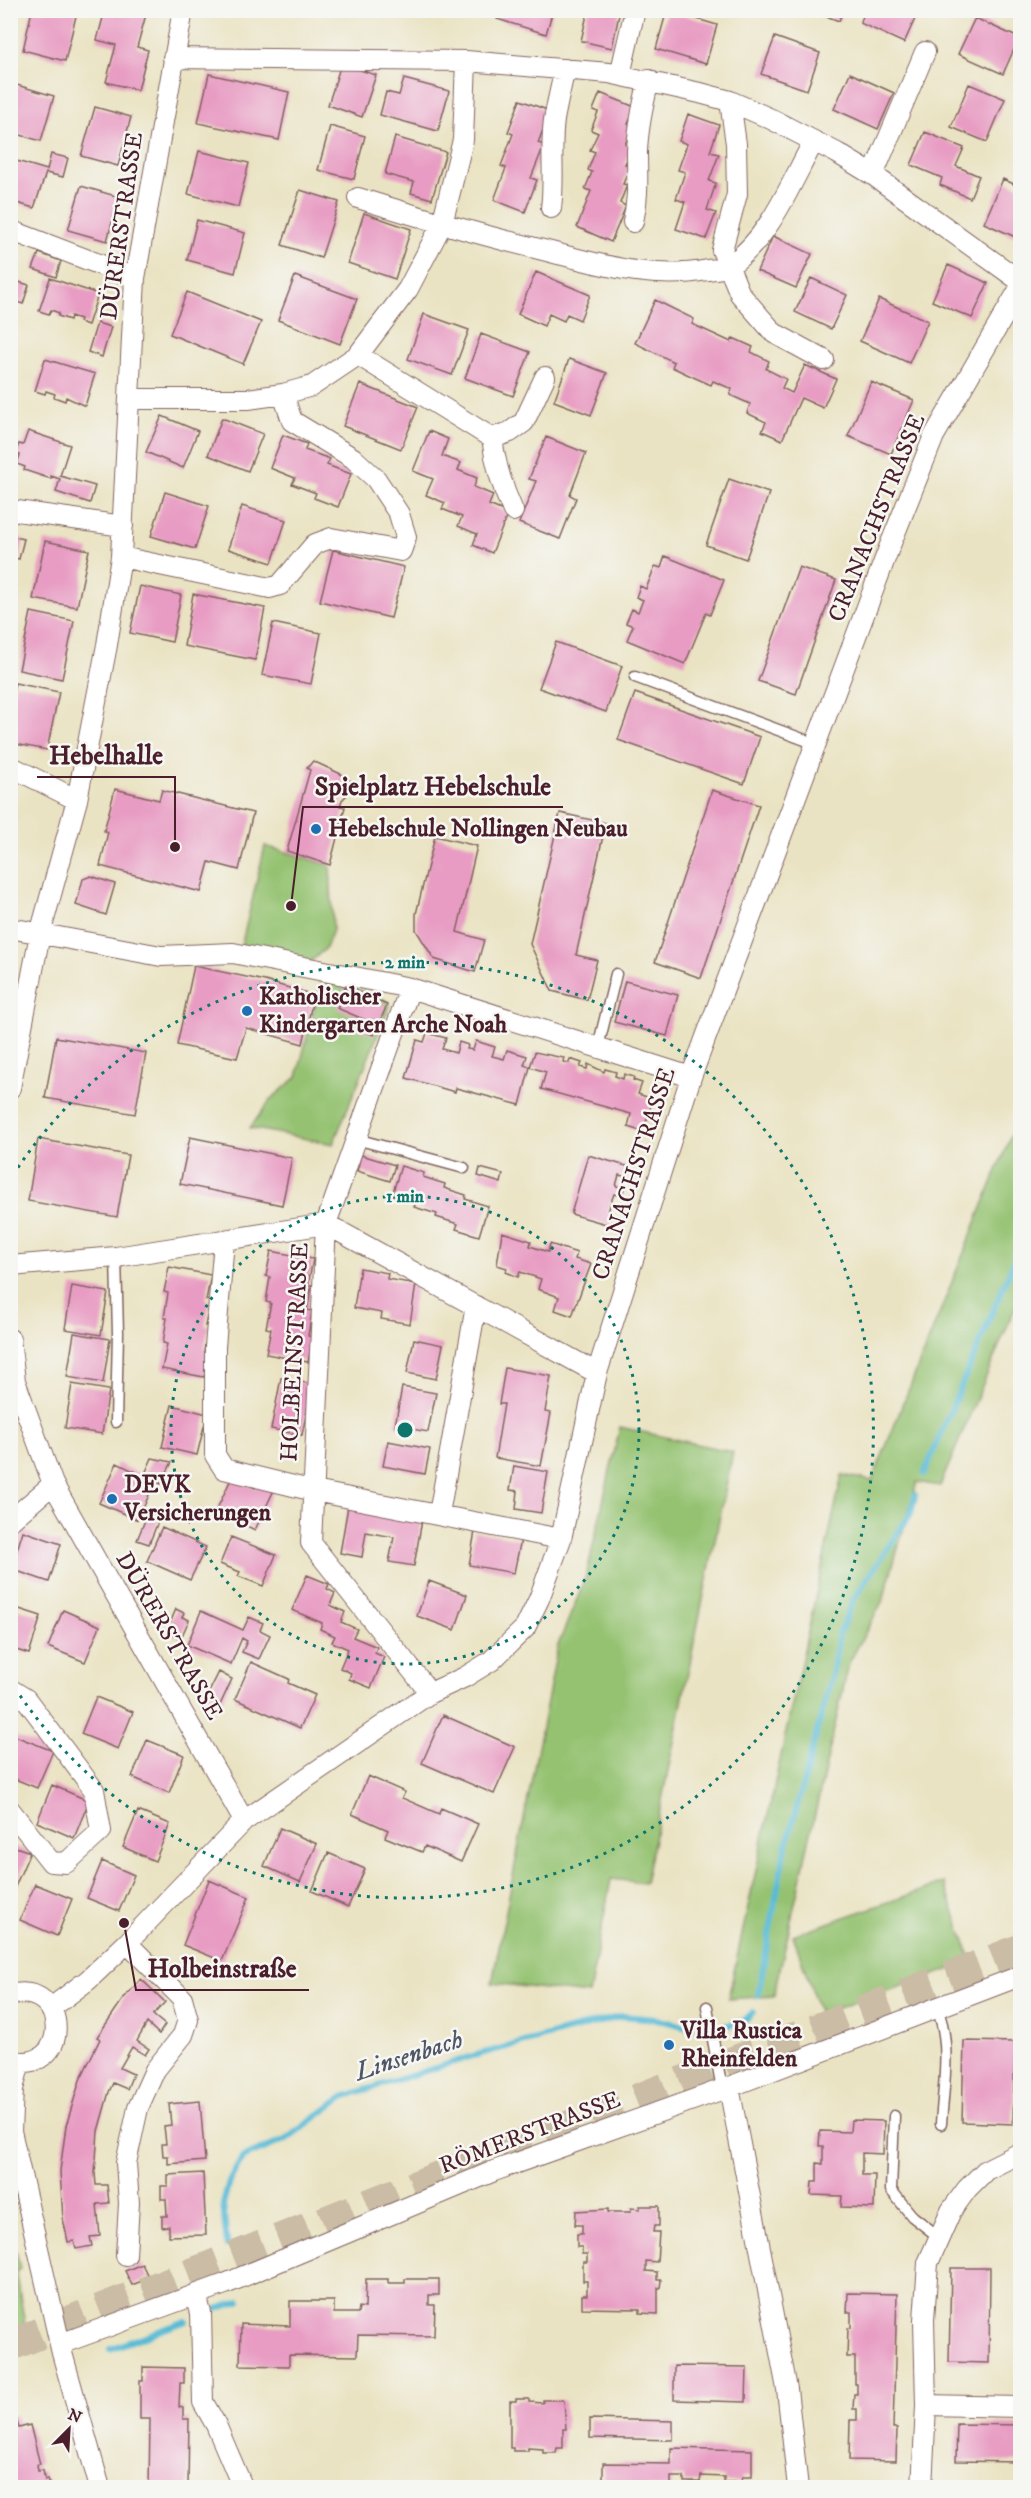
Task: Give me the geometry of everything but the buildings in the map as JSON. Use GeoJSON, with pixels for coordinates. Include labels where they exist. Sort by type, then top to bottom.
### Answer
{"type":"FeatureCollection","features":[{"type":"Feature","properties":{"kind":"street","name":"DÜRERSTRASSE"},"geometry":{"type":"LineString","coordinates":[[10,1088],[40,934],[77,800],[107,645],[121,557],[135,278],[183,10]]}},
{"type":"Feature","properties":{"kind":"street"},"geometry":{"type":"LineString","coordinates":[[620,75],[635,10]]}},
{"type":"Feature","properties":{"kind":"street"},"geometry":{"type":"LineString","coordinates":[[873,175],[925,52]]}},
{"type":"Feature","properties":{"kind":"street"},"geometry":{"type":"LineString","coordinates":[[173,58],[466,62],[565,69],[649,80],[729,101],[814,141],[873,175],[1020,281]]}},
{"type":"Feature","properties":{"kind":"street"},"geometry":{"type":"LineString","coordinates":[[129,399],[248,399],[283,394],[312,386],[358,355],[408,289],[442,224],[463,140],[466,62]]}},
{"type":"Feature","properties":{"kind":"street"},"geometry":{"type":"LineString","coordinates":[[551,208],[554,186],[552,159],[554,120],[565,69]]}},
{"type":"Feature","properties":{"kind":"street"},"geometry":{"type":"LineString","coordinates":[[633,222],[639,176],[637,152],[640,119],[649,80]]}},
{"type":"Feature","properties":{"kind":"street"},"geometry":{"type":"LineString","coordinates":[[729,101],[738,170],[737,194],[723,250],[740,294],[774,333],[824,360]]}},
{"type":"Feature","properties":{"kind":"street"},"geometry":{"type":"LineString","coordinates":[[358,198],[442,224],[614,268],[658,275],[684,275],[729,266],[752,246],[770,220],[814,141]]}},
{"type":"Feature","properties":{"kind":"street"},"geometry":{"type":"LineString","coordinates":[[10,230],[135,278]]}},
{"type":"Feature","properties":{"kind":"street","name":"CRANACHSTRASSE"},"geometry":{"type":"LineString","coordinates":[[430,1693],[465,1677],[491,1661],[525,1628],[539,1599],[561,1539],[597,1373],[691,1077],[889,548],[934,436],[1020,288]]}},
{"type":"Feature","properties":{"kind":"street"},"geometry":{"type":"LineString","coordinates":[[358,355],[492,438],[505,493],[513,510]]}},
{"type":"Feature","properties":{"kind":"street"},"geometry":{"type":"LineString","coordinates":[[492,438],[510,432],[524,422],[544,377]]}},
{"type":"Feature","properties":{"kind":"street"},"geometry":{"type":"LineString","coordinates":[[121,557],[270,588],[280,585],[315,544],[331,538],[400,551],[406,537],[399,514],[376,479],[352,458],[292,421],[283,394]]}},
{"type":"Feature","properties":{"kind":"street"},"geometry":{"type":"LineString","coordinates":[[10,510],[123,526]]}},
{"type":"Feature","properties":{"kind":"street"},"geometry":{"type":"LineString","coordinates":[[10,765],[77,800]]}},
{"type":"Feature","properties":{"kind":"street"},"geometry":{"type":"LineString","coordinates":[[10,928],[161,956],[233,953],[410,988],[691,1077]]}},
{"type":"Feature","properties":{"kind":"street","name":"HOLBEINSTRASSE"},"geometry":{"type":"LineString","coordinates":[[410,988],[326,1224],[311,1543],[430,1693]]}},
{"type":"Feature","properties":{"kind":"street"},"geometry":{"type":"LineString","coordinates":[[10,1266],[116,1257],[326,1224],[597,1373]]}},
{"type":"Feature","properties":{"kind":"street"},"geometry":{"type":"LineString","coordinates":[[224,1241],[215,1347],[215,1455],[224,1469],[314,1491],[561,1539]]}},
{"type":"Feature","properties":{"kind":"street"},"geometry":{"type":"LineString","coordinates":[[439,1514],[476,1306]]}},
{"type":"Feature","properties":{"kind":"street","name":"DÜRERSTRASSE"},"geometry":{"type":"LineString","coordinates":[[10,1339],[15,1381],[53,1484],[244,1821]]}},
{"type":"Feature","properties":{"kind":"street"},"geometry":{"type":"LineString","coordinates":[[10,1521],[53,1484]]}},
{"type":"Feature","properties":{"kind":"street"},"geometry":{"type":"LineString","coordinates":[[10,1689],[26,1699],[94,1790],[101,1831],[66,1863],[51,1862],[10,1810]]}},
{"type":"Feature","properties":{"kind":"street"},"geometry":{"type":"LineString","coordinates":[[51,2008],[88,1980],[127,1943],[244,1821],[430,1693]]}},
{"type":"Feature","properties":{"kind":"street"},"geometry":{"type":"LineString","coordinates":[[126,2255],[129,2203],[126,2163],[138,2108],[155,2070],[183,2035],[188,2020],[182,1998],[127,1943]]}},
{"type":"Feature","properties":{"kind":"street","name":"RÖMERSTRASSE"},"geometry":{"type":"LineString","coordinates":[[60,2344],[196,2295],[494,2171],[725,2088],[1020,1977]]}},
{"type":"Feature","properties":{"kind":"street"},"geometry":{"type":"LineString","coordinates":[[10,1995],[29,1994],[41,1998],[51,2008],[57,2030],[51,2048],[36,2060],[15,2061],[11,2131],[60,2344],[100,2487]]}},
{"type":"Feature","properties":{"kind":"street"},"geometry":{"type":"LineString","coordinates":[[725,2088],[787,2389],[798,2487]]}},
{"type":"Feature","properties":{"kind":"street"},"geometry":{"type":"LineString","coordinates":[[922,2487],[926,2405],[924,2320],[928,2263],[951,2211],[967,2189],[986,2170],[1020,2153]]}},
{"type":"Feature","properties":{"kind":"street"},"geometry":{"type":"LineString","coordinates":[[196,2295],[201,2313],[203,2402],[216,2425],[243,2487]]}},
{"type":"Feature","properties":{"kind":"street"},"geometry":{"type":"LineString","coordinates":[[926,2405],[1020,2407]]}},
{"type":"Feature","properties":{"kind":"lane"},"geometry":{"type":"LineString","coordinates":[[635,677],[816,744]]}},
{"type":"Feature","properties":{"kind":"lane"},"geometry":{"type":"LineString","coordinates":[[598,1047],[616,974]]}},
{"type":"Feature","properties":{"kind":"lane"},"geometry":{"type":"LineString","coordinates":[[356,1139],[464,1168]]}},
{"type":"Feature","properties":{"kind":"lane"},"geometry":{"type":"LineString","coordinates":[[116,1257],[118,1333],[116,1422]]}},
{"type":"Feature","properties":{"kind":"lane"},"geometry":{"type":"LineString","coordinates":[[706,2007],[725,2088]]}},
{"type":"Feature","properties":{"kind":"lane"},"geometry":{"type":"LineString","coordinates":[[937,2009],[943,2024],[945,2041],[941,2124]]}},
{"type":"Feature","properties":{"kind":"lane"},"geometry":{"type":"LineString","coordinates":[[894,2116],[891,2190],[912,2217],[939,2237]]}},
{"type":"Feature","properties":{"kind":"green space"},"geometry":{"type":"Polygon","coordinates":[[[265,846],[330,865],[333,930],[326,948],[309,963],[239,955],[265,846]]]}},
{"type":"Feature","properties":{"kind":"green space"},"geometry":{"type":"Polygon","coordinates":[[[321,982],[378,996],[390,1005],[333,1144],[250,1128],[271,1099],[297,1077],[321,982]]]}},
{"type":"Feature","properties":{"kind":"green space"},"geometry":{"type":"Polygon","coordinates":[[[1020,1113],[1020,1296],[940,1486],[917,1482],[883,1600],[849,1663],[774,1996],[728,1999],[842,1475],[872,1481],[1020,1113]]]}},
{"type":"Feature","properties":{"kind":"green space"},"geometry":{"type":"Polygon","coordinates":[[[620,1427],[733,1452],[645,1883],[611,1879],[589,1994],[492,1983],[558,1645],[586,1577],[620,1427]]]}},
{"type":"Feature","properties":{"kind":"green space"},"geometry":{"type":"Polygon","coordinates":[[[944,1883],[972,1962],[820,2014],[793,1935],[944,1883]]]}},
{"type":"Feature","properties":{"kind":"green space"},"geometry":{"type":"Polygon","coordinates":[[[10,2247],[16,2250],[20,2269],[16,2271],[25,2325],[11,2331],[10,2247]]]}},
{"type":"Feature","properties":{"kind":"waterway"},"geometry":{"type":"LineString","coordinates":[[924,1474],[1020,1247]]}},
{"type":"Feature","properties":{"kind":"waterway"},"geometry":{"type":"LineString","coordinates":[[758,1995],[783,1859],[832,1675],[839,1635],[853,1600],[911,1513],[915,1495]]}},
{"type":"Feature","properties":{"kind":"waterway"},"geometry":{"type":"LineString","coordinates":[[721,2027],[744,2021],[753,2012]]}},
{"type":"Feature","properties":{"kind":"waterway","name":"Linsenbach"},"geometry":{"type":"LineString","coordinates":[[227,2245],[223,2204],[229,2182],[242,2158],[285,2140],[343,2097],[473,2056],[622,2016],[656,2019],[692,2028]]}},
{"type":"Feature","properties":{"kind":"waterway"},"geometry":{"type":"LineString","coordinates":[[217,2309],[240,2301]]}},
{"type":"Feature","properties":{"kind":"waterway"},"geometry":{"type":"LineString","coordinates":[[110,2349],[186,2321]]}},
{"type":"Feature","properties":{"kind":"tunnel"},"geometry":{"type":"LineString","coordinates":[[10,2345],[1020,1950]]}},
{"type":"Feature","properties":{"kind":"place","name":"Hebelschule Nollingen Neubau"},"geometry":{"type":"Point","coordinates":[316,829]}},
{"type":"Feature","properties":{"kind":"place","name":"Hebelhalle"},"geometry":{"type":"Point","coordinates":[175,847]}},
{"type":"Feature","properties":{"kind":"place","name":"Spielplatz Hebelschule"},"geometry":{"type":"Point","coordinates":[291,906]}},
{"type":"Feature","properties":{"kind":"place","name":"Katholischer Kindergarten Arche Noah"},"geometry":{"type":"Point","coordinates":[247,1011]}},
{"type":"Feature","properties":{"kind":"place","name":"DEVK Versicherungen"},"geometry":{"type":"Point","coordinates":[112,1499]}},
{"type":"Feature","properties":{"kind":"place","name":"Holbeinstraße"},"geometry":{"type":"Point","coordinates":[124,1923]}},
{"type":"Feature","properties":{"kind":"place","name":"Villa Rustica Rheinfelden"},"geometry":{"type":"Point","coordinates":[669,2045]}}]}
